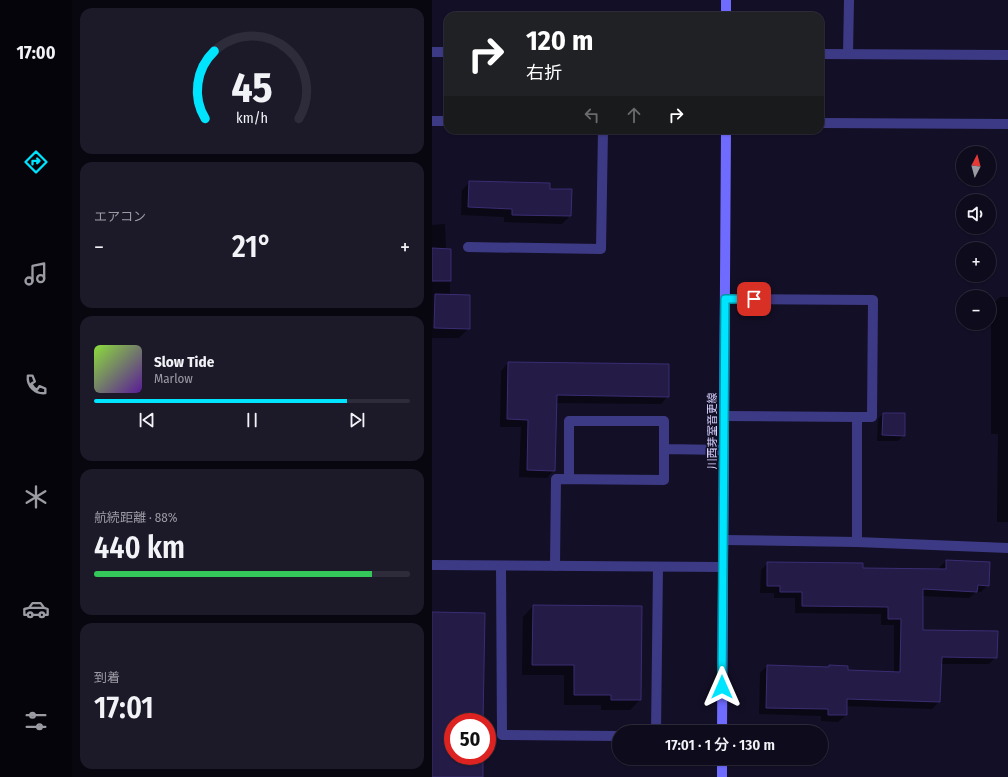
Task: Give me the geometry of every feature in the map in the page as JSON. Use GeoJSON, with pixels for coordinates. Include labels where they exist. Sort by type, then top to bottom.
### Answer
{"type":"FeatureCollection","features":[{"type":"Feature","properties":{"kind":"main road"},"geometry":{"type":"LineString","coordinates":[[726,0],[726,12]]}},
{"type":"Feature","properties":{"kind":"main road","name":"川西芽室音更線"},"geometry":{"type":"LineString","coordinates":[[722,725],[726,134]]}},
{"type":"Feature","properties":{"kind":"main road"},"geometry":{"type":"LineString","coordinates":[[722,765],[722,777]]}},
{"type":"Feature","properties":{"kind":"street"},"geometry":{"type":"LineString","coordinates":[[848,54],[849,0]]}},
{"type":"Feature","properties":{"kind":"street"},"geometry":{"type":"LineString","coordinates":[[432,52],[444,52]]}},
{"type":"Feature","properties":{"kind":"street"},"geometry":{"type":"LineString","coordinates":[[824,54],[1008,56]]}},
{"type":"Feature","properties":{"kind":"street"},"geometry":{"type":"LineString","coordinates":[[432,121],[444,121]]}},
{"type":"Feature","properties":{"kind":"street"},"geometry":{"type":"LineString","coordinates":[[824,123],[1008,124]]}},
{"type":"Feature","properties":{"kind":"street"},"geometry":{"type":"LineString","coordinates":[[468,247],[600,249],[603,134]]}},
{"type":"Feature","properties":{"kind":"street"},"geometry":{"type":"LineString","coordinates":[[724,416],[872,417],[872,300],[725,299]]}},
{"type":"Feature","properties":{"kind":"street"},"geometry":{"type":"LineString","coordinates":[[857,417],[857,542]]}},
{"type":"Feature","properties":{"kind":"street"},"geometry":{"type":"LineString","coordinates":[[555,566],[556,479],[664,480],[664,422],[569,421],[568,479]]}},
{"type":"Feature","properties":{"kind":"street"},"geometry":{"type":"LineString","coordinates":[[664,449],[724,450]]}},
{"type":"Feature","properties":{"kind":"street"},"geometry":{"type":"LineString","coordinates":[[723,540],[857,542],[1008,548]]}},
{"type":"Feature","properties":{"kind":"street"},"geometry":{"type":"LineString","coordinates":[[432,566],[723,567]]}},
{"type":"Feature","properties":{"kind":"street"},"geometry":{"type":"LineString","coordinates":[[502,566],[502,735],[612,736]]}},
{"type":"Feature","properties":{"kind":"street"},"geometry":{"type":"LineString","coordinates":[[656,725],[658,566]]}},
{"type":"Feature","properties":{"kind":"building"},"geometry":{"type":"Polygon","coordinates":[[[469,181],[550,183],[550,189],[572,189],[571,216],[512,215],[512,209],[468,207],[469,181]]]}},
{"type":"Feature","properties":{"kind":"building"},"geometry":{"type":"Polygon","coordinates":[[[432,248],[451,249],[451,281],[432,281],[432,248]]]}},
{"type":"Feature","properties":{"kind":"building"},"geometry":{"type":"Polygon","coordinates":[[[435,294],[470,295],[470,329],[434,328],[435,294]]]}},
{"type":"Feature","properties":{"kind":"building"},"geometry":{"type":"Polygon","coordinates":[[[508,362],[669,364],[669,397],[557,395],[555,471],[527,470],[528,420],[507,419],[508,362]]]}},
{"type":"Feature","properties":{"kind":"building"},"geometry":{"type":"Polygon","coordinates":[[[883,413],[905,413],[905,436],[882,435],[883,413]]]}},
{"type":"Feature","properties":{"kind":"building"},"geometry":{"type":"Polygon","coordinates":[[[946,560],[990,562],[989,586],[978,585],[977,592],[923,589],[923,630],[998,631],[997,658],[942,657],[940,702],[847,699],[847,715],[828,715],[828,709],[766,708],[767,665],[829,667],[829,665],[848,666],[848,670],[900,672],[901,619],[888,619],[888,607],[802,606],[802,592],[780,592],[780,586],[767,586],[767,562],[863,563],[863,568],[946,569],[946,560]]]}},
{"type":"Feature","properties":{"kind":"building"},"geometry":{"type":"Polygon","coordinates":[[[533,605],[642,606],[641,700],[611,700],[611,695],[574,695],[574,665],[532,665],[533,605]]]}},
{"type":"Feature","properties":{"kind":"building"},"geometry":{"type":"Polygon","coordinates":[[[432,612],[485,613],[483,713],[444,713],[444,765],[483,765],[483,777],[432,777],[432,612]]]}},
{"type":"Feature","properties":{"kind":"route"},"geometry":{"type":"LineString","coordinates":[[722,687],[725,299],[754,299]]}}]}
